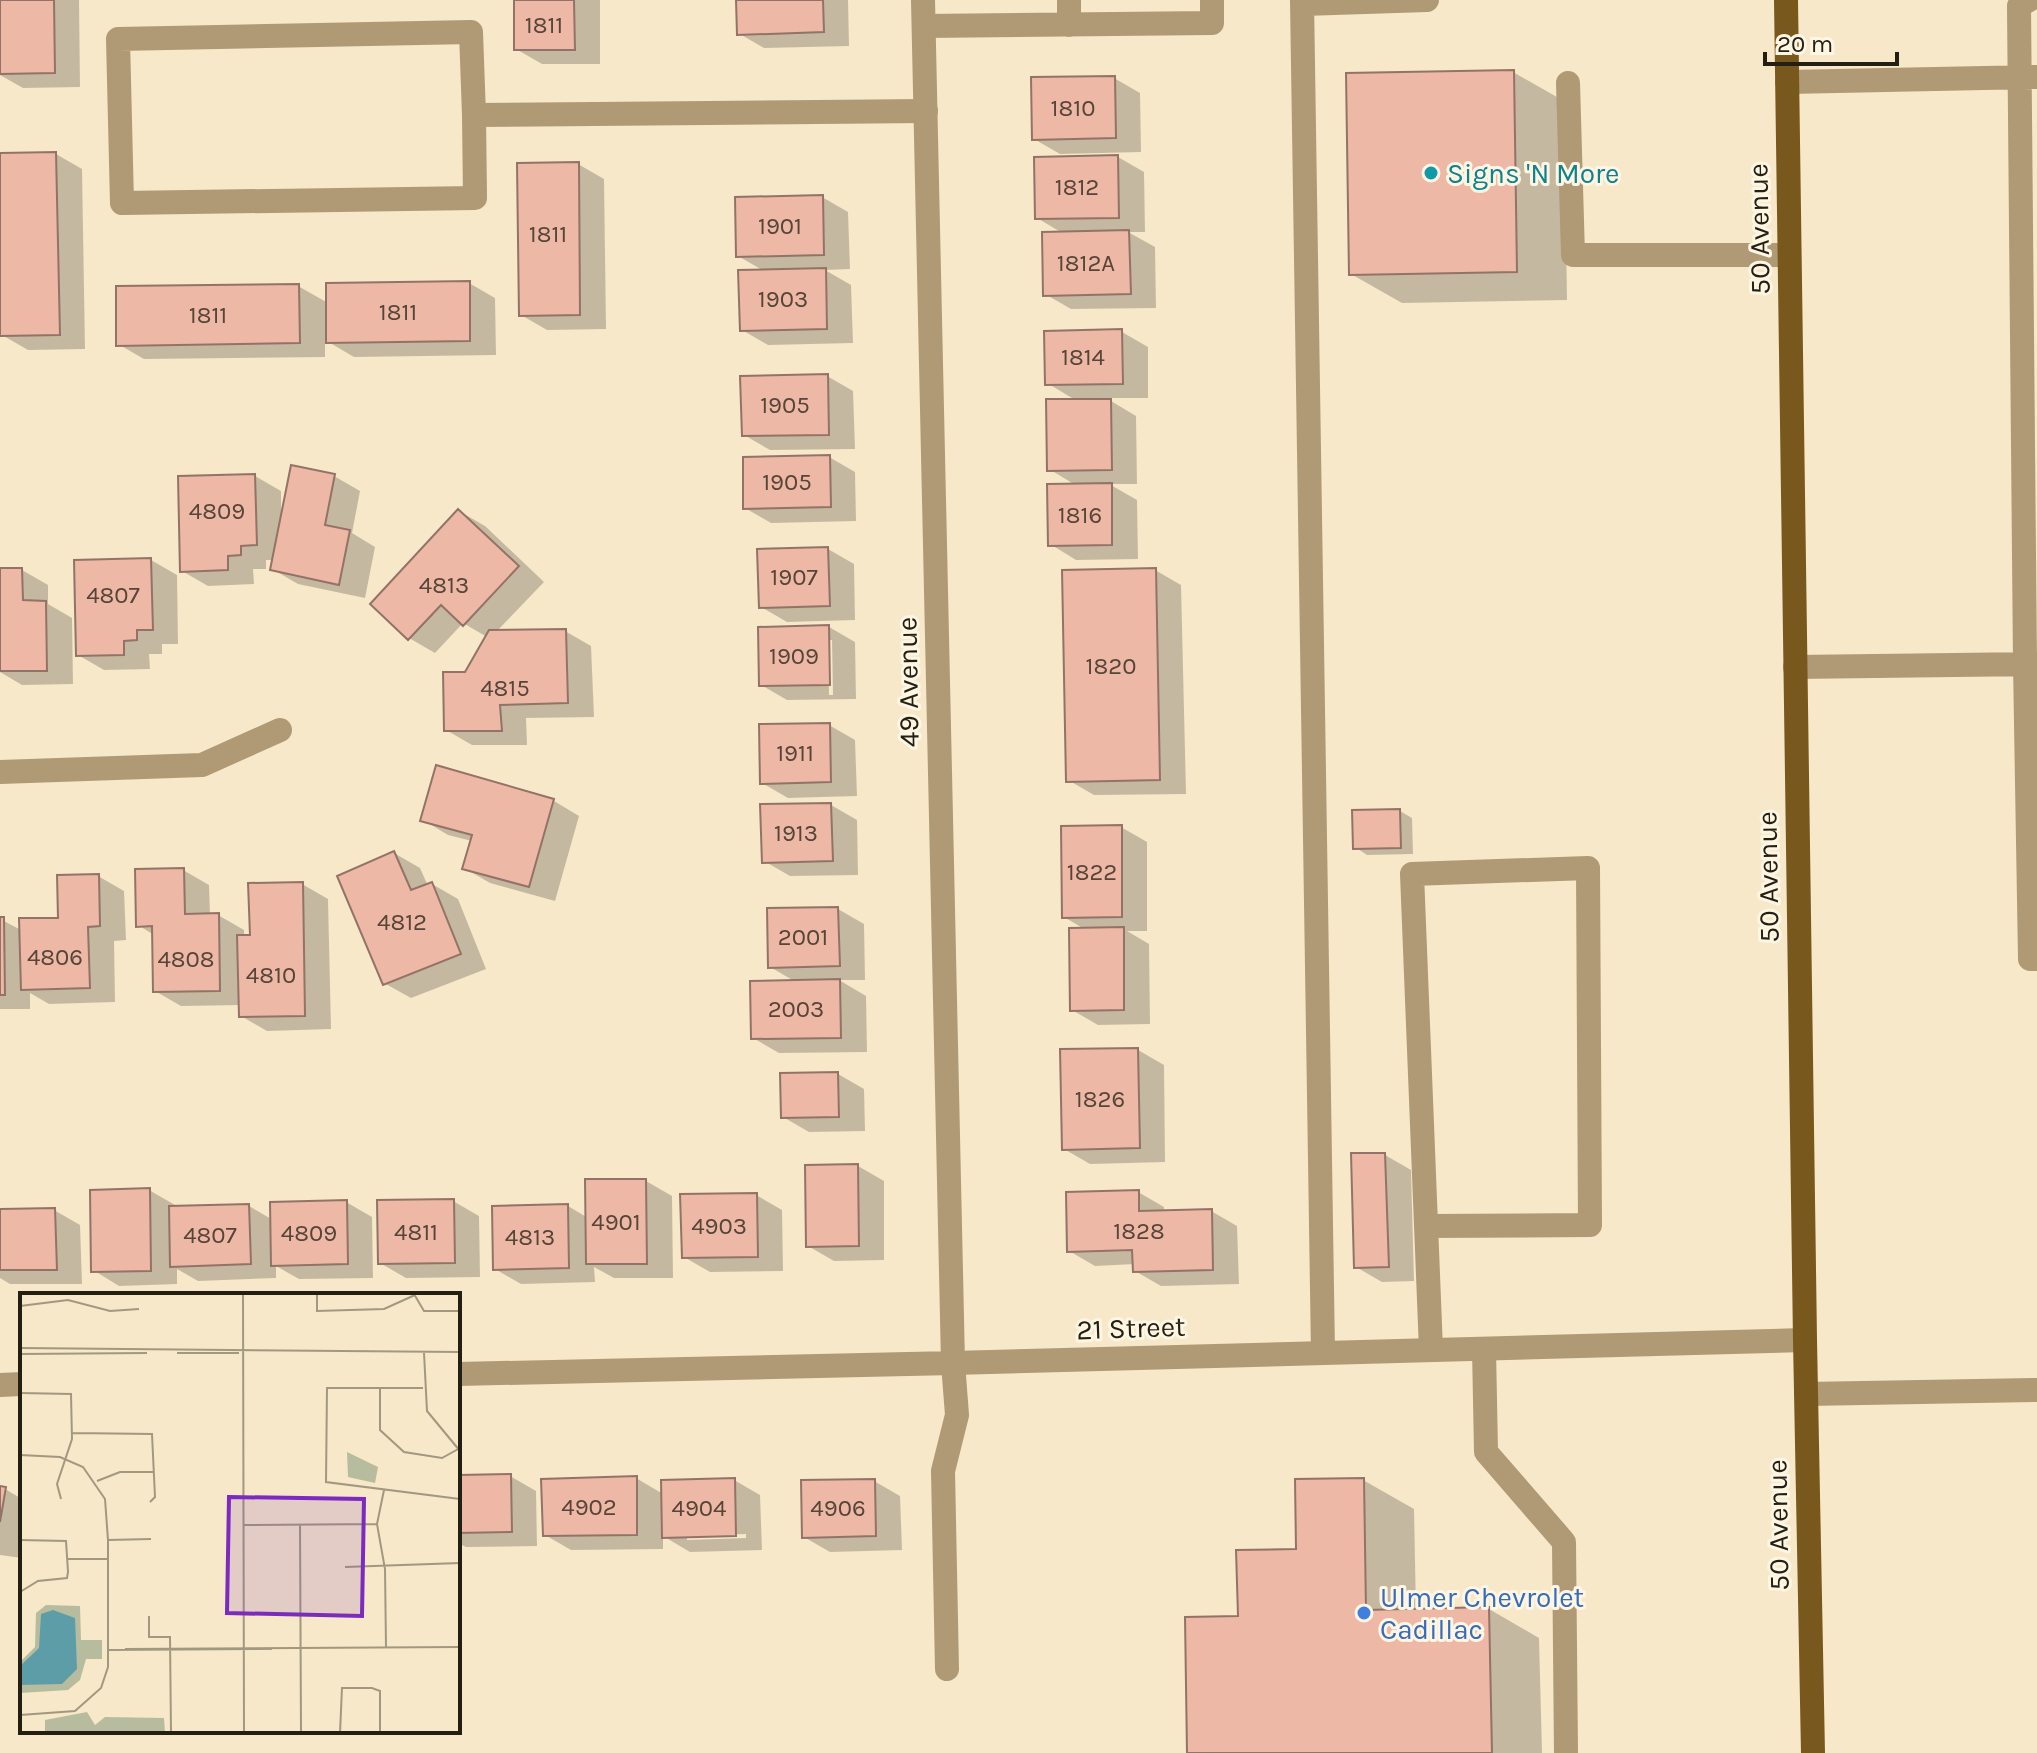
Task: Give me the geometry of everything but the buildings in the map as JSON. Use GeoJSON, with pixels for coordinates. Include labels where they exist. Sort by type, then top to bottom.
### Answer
{"type":"FeatureCollection","features":[{"type":"Feature","properties":{"kind":"main road","name":"50 Avenue"},"geometry":{"type":"LineString","coordinates":[[1786,0],[1813,1753]]}},
{"type":"Feature","properties":{"kind":"street","name":"49 Avenue"},"geometry":{"type":"LineString","coordinates":[[923,0],[953,1363],[957,1415],[943,1471],[947,1669]]}},
{"type":"Feature","properties":{"kind":"street"},"geometry":{"type":"LineString","coordinates":[[1069,0],[1069,25]]}},
{"type":"Feature","properties":{"kind":"street"},"geometry":{"type":"LineString","coordinates":[[924,26],[1212,23],[1212,0]]}},
{"type":"Feature","properties":{"kind":"street"},"geometry":{"type":"LineString","coordinates":[[1323,1353],[1302,2],[1427,0]]}},
{"type":"Feature","properties":{"kind":"street"},"geometry":{"type":"LineString","coordinates":[[2029,0],[2019,6],[2028,78],[2030,959],[2037,959]]}},
{"type":"Feature","properties":{"kind":"street"},"geometry":{"type":"LineString","coordinates":[[471,32],[474,115],[475,198],[122,203],[118,39],[471,32]]}},
{"type":"Feature","properties":{"kind":"street"},"geometry":{"type":"LineString","coordinates":[[1787,82],[2028,78]]}},
{"type":"Feature","properties":{"kind":"street"},"geometry":{"type":"LineString","coordinates":[[1568,83],[1573,255],[1789,255]]}},
{"type":"Feature","properties":{"kind":"street"},"geometry":{"type":"LineString","coordinates":[[474,115],[926,111]]}},
{"type":"Feature","properties":{"kind":"street"},"geometry":{"type":"LineString","coordinates":[[1795,667],[2031,664]]}},
{"type":"Feature","properties":{"kind":"street"},"geometry":{"type":"LineString","coordinates":[[0,772],[202,765],[280,730]]}},
{"type":"Feature","properties":{"kind":"street"},"geometry":{"type":"LineString","coordinates":[[1426,1226],[1590,1225],[1588,868],[1412,874],[1426,1226],[1431,1350]]}},
{"type":"Feature","properties":{"kind":"street","name":"21 Street"},"geometry":{"type":"LineString","coordinates":[[460,1374],[1805,1340]]}},
{"type":"Feature","properties":{"kind":"street"},"geometry":{"type":"LineString","coordinates":[[1484,1349],[1486,1452],[1564,1542],[1566,1753]]}},
{"type":"Feature","properties":{"kind":"street"},"geometry":{"type":"LineString","coordinates":[[0,1385],[20,1384]]}},
{"type":"Feature","properties":{"kind":"street"},"geometry":{"type":"LineString","coordinates":[[1806,1394],[2037,1390]]}},
{"type":"Feature","properties":{"kind":"place","name":"Signs 'N More"},"geometry":{"type":"Point","coordinates":[1431,173]}},
{"type":"Feature","properties":{"kind":"place","name":"Ulmer Chevrolet Cadillac"},"geometry":{"type":"Point","coordinates":[1364,1613]}}]}
